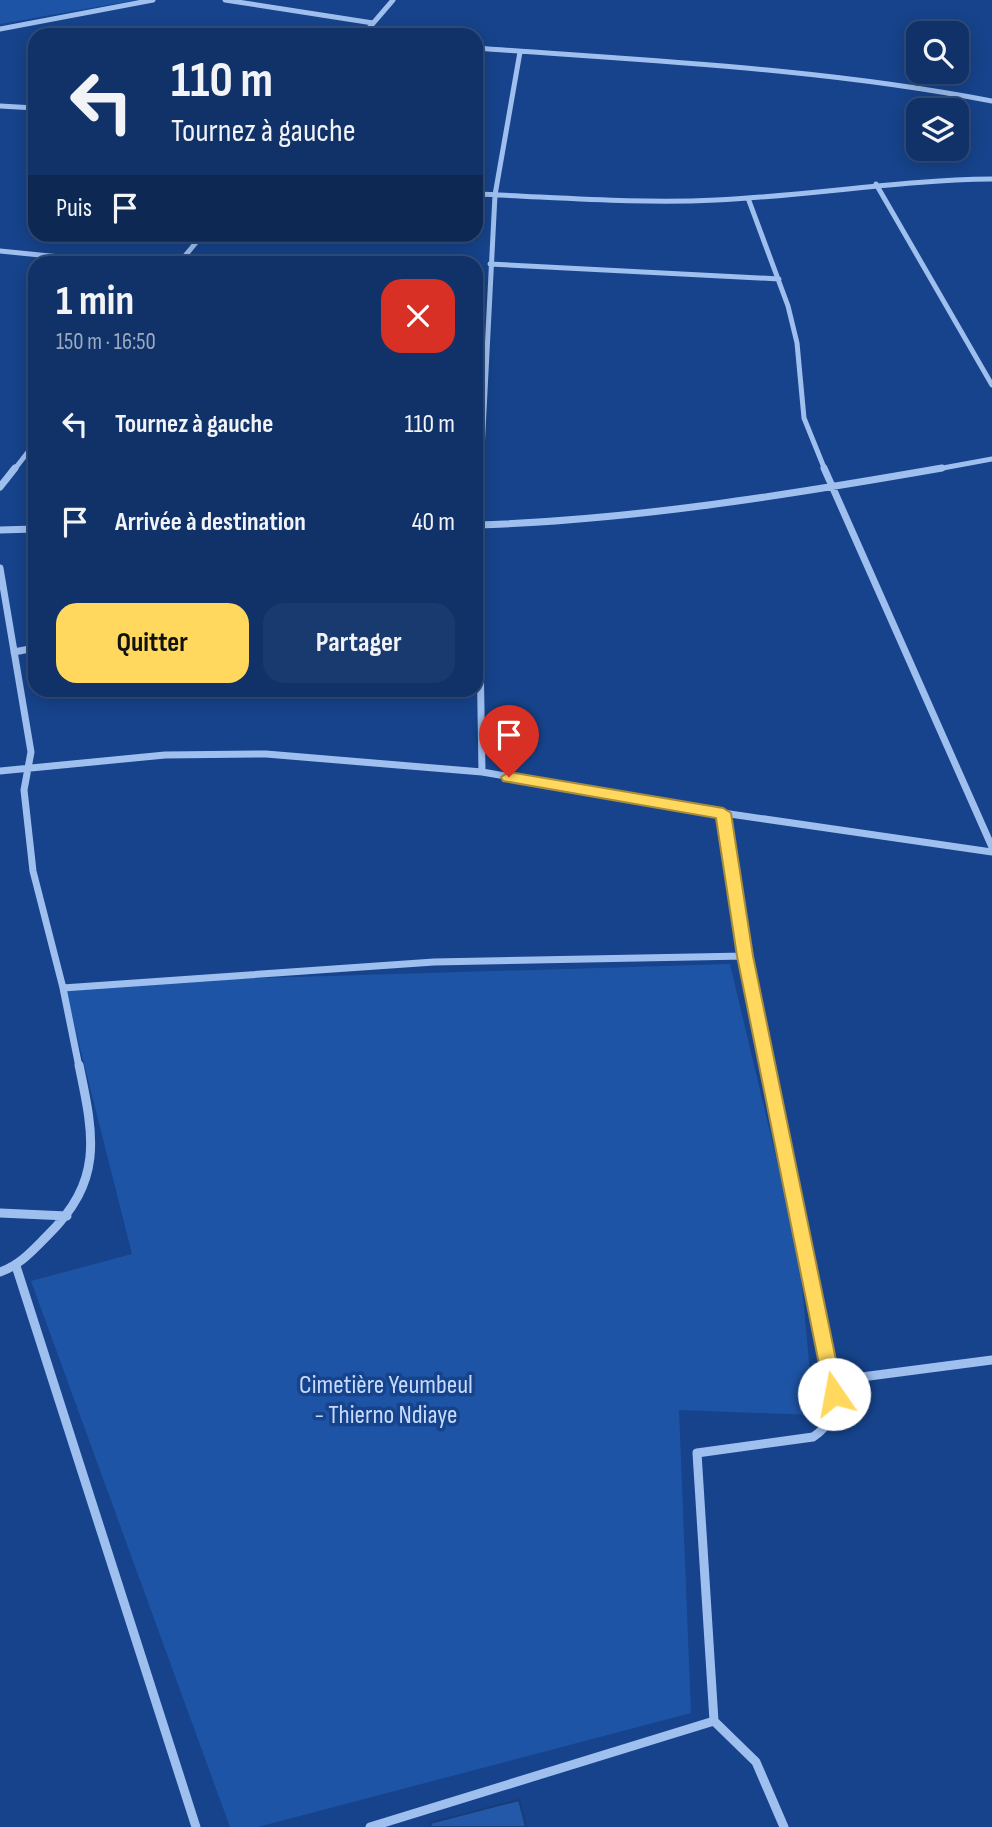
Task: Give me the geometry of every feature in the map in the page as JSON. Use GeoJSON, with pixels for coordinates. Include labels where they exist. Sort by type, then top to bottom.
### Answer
{"type":"FeatureCollection","features":[{"type":"Feature","properties":{"kind":"street"},"geometry":{"type":"LineString","coordinates":[[0,29],[153,0]]}},
{"type":"Feature","properties":{"kind":"street"},"geometry":{"type":"LineString","coordinates":[[225,0],[373,23]]}},
{"type":"Feature","properties":{"kind":"street"},"geometry":{"type":"LineString","coordinates":[[369,28],[393,0]]}},
{"type":"Feature","properties":{"kind":"street"},"geometry":{"type":"LineString","coordinates":[[483,49],[784,68],[883,80],[992,101]]}},
{"type":"Feature","properties":{"kind":"street"},"geometry":{"type":"LineString","coordinates":[[483,405],[495,195],[520,52]]}},
{"type":"Feature","properties":{"kind":"street"},"geometry":{"type":"LineString","coordinates":[[0,106],[28,108]]}},
{"type":"Feature","properties":{"kind":"street"},"geometry":{"type":"LineString","coordinates":[[483,194],[662,200],[748,198],[876,184],[992,179]]}},
{"type":"Feature","properties":{"kind":"street"},"geometry":{"type":"LineString","coordinates":[[876,184],[992,385]]}},
{"type":"Feature","properties":{"kind":"street"},"geometry":{"type":"LineString","coordinates":[[748,198],[779,279],[797,346],[798,391],[802,415],[992,846]]}},
{"type":"Feature","properties":{"kind":"street"},"geometry":{"type":"LineString","coordinates":[[185,256],[196,242]]}},
{"type":"Feature","properties":{"kind":"street"},"geometry":{"type":"LineString","coordinates":[[0,251],[50,256]]}},
{"type":"Feature","properties":{"kind":"street"},"geometry":{"type":"LineString","coordinates":[[490,264],[779,279]]}},
{"type":"Feature","properties":{"kind":"street"},"geometry":{"type":"LineString","coordinates":[[0,487],[28,452]]}},
{"type":"Feature","properties":{"kind":"street"},"geometry":{"type":"LineString","coordinates":[[483,525],[547,525],[606,520],[834,487],[992,459]]}},
{"type":"Feature","properties":{"kind":"street"},"geometry":{"type":"LineString","coordinates":[[0,530],[28,529]]}},
{"type":"Feature","properties":{"kind":"street"},"geometry":{"type":"LineString","coordinates":[[0,568],[31,752],[24,790],[33,871],[63,988],[92,1133],[92,1155],[85,1180],[67,1216],[16,1266],[0,1272]]}},
{"type":"Feature","properties":{"kind":"street"},"geometry":{"type":"LineString","coordinates":[[13,652],[28,649]]}},
{"type":"Feature","properties":{"kind":"street"},"geometry":{"type":"LineString","coordinates":[[480,697],[482,772]]}},
{"type":"Feature","properties":{"kind":"street"},"geometry":{"type":"LineString","coordinates":[[0,771],[165,755],[267,754],[482,772],[723,813],[992,852]]}},
{"type":"Feature","properties":{"kind":"street"},"geometry":{"type":"LineString","coordinates":[[723,813],[745,956],[834,1394],[833,1418],[824,1431],[813,1437],[697,1453],[714,1721],[756,1762],[784,1827]]}},
{"type":"Feature","properties":{"kind":"street"},"geometry":{"type":"LineString","coordinates":[[63,988],[434,962],[745,956]]}},
{"type":"Feature","properties":{"kind":"street"},"geometry":{"type":"LineString","coordinates":[[0,1213],[67,1216]]}},
{"type":"Feature","properties":{"kind":"street"},"geometry":{"type":"LineString","coordinates":[[16,1266],[196,1827]]}},
{"type":"Feature","properties":{"kind":"street"},"geometry":{"type":"LineString","coordinates":[[831,1381],[992,1360]]}},
{"type":"Feature","properties":{"kind":"street"},"geometry":{"type":"LineString","coordinates":[[370,1827],[714,1721]]}},
{"type":"Feature","properties":{"kind":"green space"},"geometry":{"type":"Polygon","coordinates":[[[0,0],[136,0],[0,24],[0,0]]]}},
{"type":"Feature","properties":{"kind":"green space","name":"Cimetière Yeumbeul - Thierno Ndiaye"},"geometry":{"type":"Polygon","coordinates":[[[730,964],[799,1254],[814,1415],[679,1410],[691,1713],[258,1827],[230,1827],[31,1281],[132,1254],[64,984],[730,964]]]}},
{"type":"Feature","properties":{"kind":"building"},"geometry":{"type":"Polygon","coordinates":[[[519,1800],[526,1827],[431,1827],[430,1823],[519,1800]]]}},
{"type":"Feature","properties":{"kind":"route"},"geometry":{"type":"LineString","coordinates":[[509,777],[723,813],[745,956],[834,1394]]}}]}
